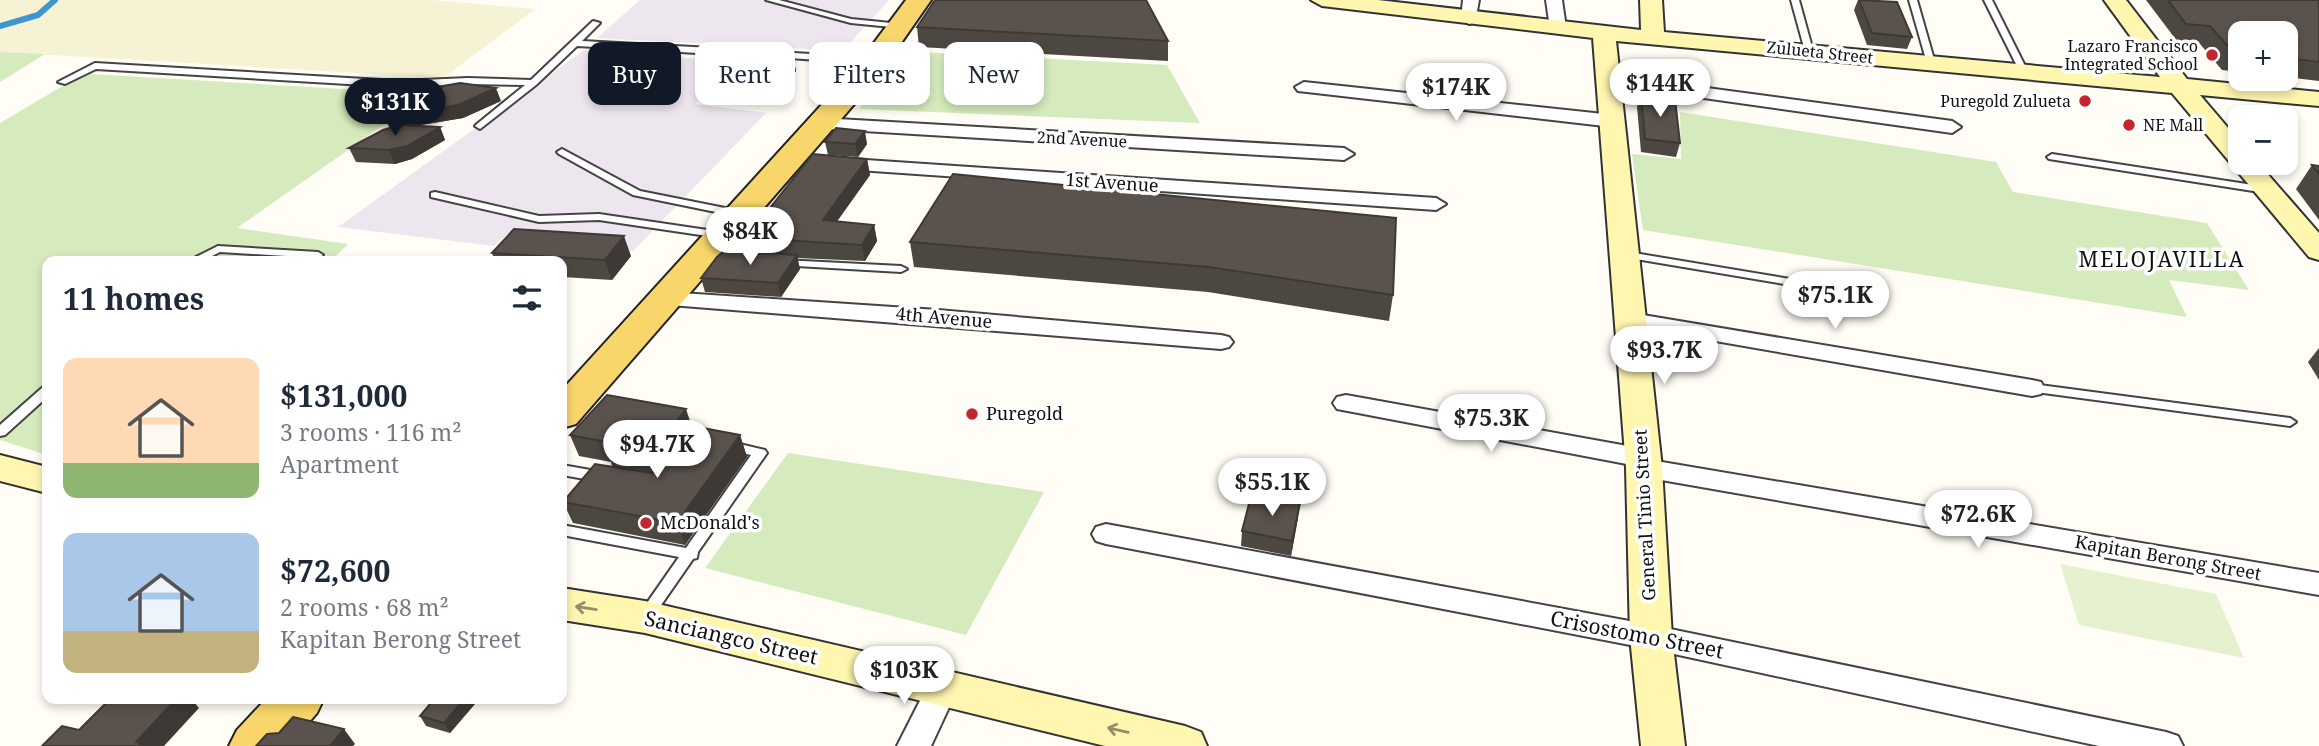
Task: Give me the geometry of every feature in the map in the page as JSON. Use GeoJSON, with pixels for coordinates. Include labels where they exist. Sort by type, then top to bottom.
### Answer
{"type":"FeatureCollection","features":[{"type":"Feature","properties":{"kind":"main road"},"geometry":{"type":"LineString","coordinates":[[890,42],[919,0]]}},
{"type":"Feature","properties":{"kind":"main road"},"geometry":{"type":"LineString","coordinates":[[567,409],[721,242],[837,105]]}},
{"type":"Feature","properties":{"kind":"main road"},"geometry":{"type":"LineString","coordinates":[[255,746],[294,704]]}},
{"type":"Feature","properties":{"kind":"street","name":"Zulueta Street"},"geometry":{"type":"LineString","coordinates":[[1322,0],[1470,10],[1558,28],[1604,33],[2319,99]]}},
{"type":"Feature","properties":{"kind":"street"},"geometry":{"type":"LineString","coordinates":[[1555,0],[1558,28]]}},
{"type":"Feature","properties":{"kind":"street"},"geometry":{"type":"LineString","coordinates":[[1650,0],[1653,36]]}},
{"type":"Feature","properties":{"kind":"street"},"geometry":{"type":"LineString","coordinates":[[2115,0],[2179,86],[2228,144]]}},
{"type":"Feature","properties":{"kind":"street","name":"General Tinio Street"},"geometry":{"type":"LineString","coordinates":[[1604,33],[1610,80],[1622,254],[1644,463],[1651,637],[1663,746]]}},
{"type":"Feature","properties":{"kind":"street"},"geometry":{"type":"LineString","coordinates":[[1610,80],[1952,127]]}},
{"type":"Feature","properties":{"kind":"street"},"geometry":{"type":"LineString","coordinates":[[1304,87],[1613,121]]}},
{"type":"Feature","properties":{"kind":"street","name":"2nd Avenue"},"geometry":{"type":"LineString","coordinates":[[820,124],[1344,154]]}},
{"type":"Feature","properties":{"kind":"street","name":"1st Avenue"},"geometry":{"type":"LineString","coordinates":[[788,161],[1436,204]]}},
{"type":"Feature","properties":{"kind":"street"},"geometry":{"type":"LineString","coordinates":[[2254,175],[2319,251]]}},
{"type":"Feature","properties":{"kind":"street","name":"4th Avenue"},"geometry":{"type":"LineString","coordinates":[[666,299],[938,317],[1221,342]]}},
{"type":"Feature","properties":{"kind":"street"},"geometry":{"type":"LineString","coordinates":[[1631,320],[2032,387]]}},
{"type":"Feature","properties":{"kind":"street","name":"Kapitan Berong Street"},"geometry":{"type":"LineString","coordinates":[[1346,403],[1644,463],[2319,584]]}},
{"type":"Feature","properties":{"kind":"street"},"geometry":{"type":"LineString","coordinates":[[4,472],[42,479]]}},
{"type":"Feature","properties":{"kind":"street","name":"Crisostomo Street"},"geometry":{"type":"LineString","coordinates":[[1106,534],[1651,637],[2166,746]]}},
{"type":"Feature","properties":{"kind":"street","name":"Sanciangco Street"},"geometry":{"type":"LineString","coordinates":[[567,605],[645,617],[1185,746]]}},
{"type":"Feature","properties":{"kind":"street"},"geometry":{"type":"LineString","coordinates":[[914,746],[942,688]]}},
{"type":"Feature","properties":{"kind":"lane"},"geometry":{"type":"LineString","coordinates":[[770,0],[851,21],[901,26]]}},
{"type":"Feature","properties":{"kind":"lane"},"geometry":{"type":"LineString","coordinates":[[1795,0],[1809,51]]}},
{"type":"Feature","properties":{"kind":"lane"},"geometry":{"type":"LineString","coordinates":[[1913,0],[1931,63]]}},
{"type":"Feature","properties":{"kind":"lane"},"geometry":{"type":"LineString","coordinates":[[1988,0],[2024,72]]}},
{"type":"Feature","properties":{"kind":"lane"},"geometry":{"type":"LineString","coordinates":[[480,126],[533,83],[596,23]]}},
{"type":"Feature","properties":{"kind":"lane"},"geometry":{"type":"LineString","coordinates":[[575,43],[809,57]]}},
{"type":"Feature","properties":{"kind":"lane"},"geometry":{"type":"LineString","coordinates":[[62,82],[95,66],[399,85],[468,81],[533,83]]}},
{"type":"Feature","properties":{"kind":"lane"},"geometry":{"type":"LineString","coordinates":[[562,152],[721,242]]}},
{"type":"Feature","properties":{"kind":"lane"},"geometry":{"type":"LineString","coordinates":[[2052,157],[2267,190]]}},
{"type":"Feature","properties":{"kind":"lane"},"geometry":{"type":"LineString","coordinates":[[435,195],[539,219],[599,217],[721,242]]}},
{"type":"Feature","properties":{"kind":"lane"},"geometry":{"type":"LineString","coordinates":[[203,256],[218,249],[318,255]]}},
{"type":"Feature","properties":{"kind":"lane"},"geometry":{"type":"LineString","coordinates":[[1622,254],[1802,284]]}},
{"type":"Feature","properties":{"kind":"lane"},"geometry":{"type":"LineString","coordinates":[[772,262],[901,270]]}},
{"type":"Feature","properties":{"kind":"lane"},"geometry":{"type":"LineString","coordinates":[[2032,387],[2290,422]]}},
{"type":"Feature","properties":{"kind":"lane"},"geometry":{"type":"LineString","coordinates":[[0,432],[42,394]]}},
{"type":"Feature","properties":{"kind":"lane"},"geometry":{"type":"LineString","coordinates":[[645,617],[692,554],[760,453],[722,444]]}},
{"type":"Feature","properties":{"kind":"lane"},"geometry":{"type":"LineString","coordinates":[[567,471],[611,479]]}},
{"type":"Feature","properties":{"kind":"lane"},"geometry":{"type":"LineString","coordinates":[[567,531],[692,554]]}},
{"type":"Feature","properties":{"kind":"shaded area"},"geometry":{"type":"Polygon","coordinates":[[[0,0],[432,0],[535,9],[443,78],[0,52],[0,0]]]}},
{"type":"Feature","properties":{"kind":"shaded area"},"geometry":{"type":"Polygon","coordinates":[[[640,0],[889,0],[851,42],[809,42],[809,49],[795,48],[795,42],[695,43],[597,38],[640,0]]]}},
{"type":"Feature","properties":{"kind":"shaded area"},"geometry":{"type":"Polygon","coordinates":[[[584,50],[588,50],[588,105],[681,105],[681,57],[695,58],[695,105],[766,113],[633,251],[510,232],[494,246],[338,227],[584,50]]]}},
{"type":"Feature","properties":{"kind":"green space"},"geometry":{"type":"Polygon","coordinates":[[[0,52],[45,54],[0,82],[0,52]]]}},
{"type":"Feature","properties":{"kind":"green space"},"geometry":{"type":"Polygon","coordinates":[[[930,53],[944,53],[944,105],[1044,105],[1044,59],[1167,65],[1200,123],[859,109],[862,105],[930,105],[930,53]]]}},
{"type":"Feature","properties":{"kind":"green space"},"geometry":{"type":"Polygon","coordinates":[[[91,74],[428,94],[237,228],[348,244],[336,256],[42,256],[42,453],[0,440],[0,123],[61,87],[91,74]]]}},
{"type":"Feature","properties":{"kind":"green space"},"geometry":{"type":"Polygon","coordinates":[[[1680,112],[1996,162],[2013,192],[2207,223],[2249,290],[2169,280],[2187,317],[1643,230],[1632,154],[1681,159],[1680,112]]]}},
{"type":"Feature","properties":{"kind":"green space"},"geometry":{"type":"Polygon","coordinates":[[[788,453],[1044,492],[966,635],[705,568],[788,453]]]}},
{"type":"Feature","properties":{"kind":"green space"},"geometry":{"type":"Polygon","coordinates":[[[2060,564],[2216,594],[2244,658],[2079,625],[2060,564]]]}},
{"type":"Feature","properties":{"kind":"building"},"geometry":{"type":"Polygon","coordinates":[[[935,0],[1146,0],[1168,41],[917,27],[935,0]]]}},
{"type":"Feature","properties":{"kind":"building"},"geometry":{"type":"Polygon","coordinates":[[[1859,0],[1897,2],[1912,37],[1872,33],[1859,0]]]}},
{"type":"Feature","properties":{"kind":"building"},"geometry":{"type":"Polygon","coordinates":[[[2168,0],[2319,0],[2319,62],[2298,59],[2298,21],[2228,21],[2228,46],[2210,26],[2186,24],[2168,0]]]}},
{"type":"Feature","properties":{"kind":"building"},"geometry":{"type":"Polygon","coordinates":[[[460,83],[496,88],[458,105],[391,116],[389,109],[443,86],[460,83]]]}},
{"type":"Feature","properties":{"kind":"building"},"geometry":{"type":"Polygon","coordinates":[[[1641,95],[1675,99],[1680,143],[1645,139],[1641,95]]]}},
{"type":"Feature","properties":{"kind":"building"},"geometry":{"type":"Polygon","coordinates":[[[400,125],[440,127],[407,146],[389,150],[349,148],[383,130],[400,125]]]}},
{"type":"Feature","properties":{"kind":"building"},"geometry":{"type":"Polygon","coordinates":[[[836,128],[865,131],[855,144],[825,142],[836,128]]]}},
{"type":"Feature","properties":{"kind":"building"},"geometry":{"type":"Polygon","coordinates":[[[813,154],[867,159],[823,220],[874,225],[862,245],[732,237],[751,213],[765,214],[813,154]]]}},
{"type":"Feature","properties":{"kind":"building"},"geometry":{"type":"Polygon","coordinates":[[[953,174],[1396,218],[1393,295],[1209,267],[910,242],[953,174]]]}},
{"type":"Feature","properties":{"kind":"building"},"geometry":{"type":"Polygon","coordinates":[[[514,229],[624,236],[605,260],[492,253],[514,229]]]}},
{"type":"Feature","properties":{"kind":"building"},"geometry":{"type":"Polygon","coordinates":[[[725,250],[797,255],[778,283],[701,278],[725,250]]]}},
{"type":"Feature","properties":{"kind":"building"},"geometry":{"type":"Polygon","coordinates":[[[607,395],[686,409],[648,458],[606,450],[612,443],[570,435],[607,395]]]}},
{"type":"Feature","properties":{"kind":"building"},"geometry":{"type":"Polygon","coordinates":[[[692,426],[740,435],[677,523],[567,503],[567,497],[595,464],[652,473],[658,471],[692,426]]]}},
{"type":"Feature","properties":{"kind":"building"},"geometry":{"type":"Polygon","coordinates":[[[1251,496],[1300,503],[1292,541],[1242,531],[1251,496]]]}},
{"type":"Feature","properties":{"kind":"building"},"geometry":{"type":"Polygon","coordinates":[[[105,704],[171,704],[136,742],[140,743],[138,746],[42,746],[62,726],[79,730],[105,704]]]}},
{"type":"Feature","properties":{"kind":"building"},"geometry":{"type":"Polygon","coordinates":[[[430,704],[460,704],[444,723],[420,716],[430,704]]]}},
{"type":"Feature","properties":{"kind":"building"},"geometry":{"type":"Polygon","coordinates":[[[293,717],[344,729],[330,746],[256,746],[267,734],[279,733],[293,717]]]}},
{"type":"Feature","properties":{"kind":"waterway"},"geometry":{"type":"LineString","coordinates":[[0,26],[38,15],[55,0]]}},
{"type":"Feature","properties":{"kind":"place","name":"Lazaro Francisco Integrated School"},"geometry":{"type":"Point","coordinates":[2212,55]}},
{"type":"Feature","properties":{"kind":"place","name":"Puregold Zulueta"},"geometry":{"type":"Point","coordinates":[2085,101]}},
{"type":"Feature","properties":{"kind":"place","name":"NE Mall"},"geometry":{"type":"Point","coordinates":[2129,125]}},
{"type":"Feature","properties":{"kind":"place","name":"Puregold"},"geometry":{"type":"Point","coordinates":[972,414]}},
{"type":"Feature","properties":{"kind":"place","name":"McDonald's"},"geometry":{"type":"Point","coordinates":[646,523]}},
{"type":"Feature","properties":{"kind":"district","name":"MELOJAVILLA"},"geometry":{"type":"Point","coordinates":[2162,260]}}]}
